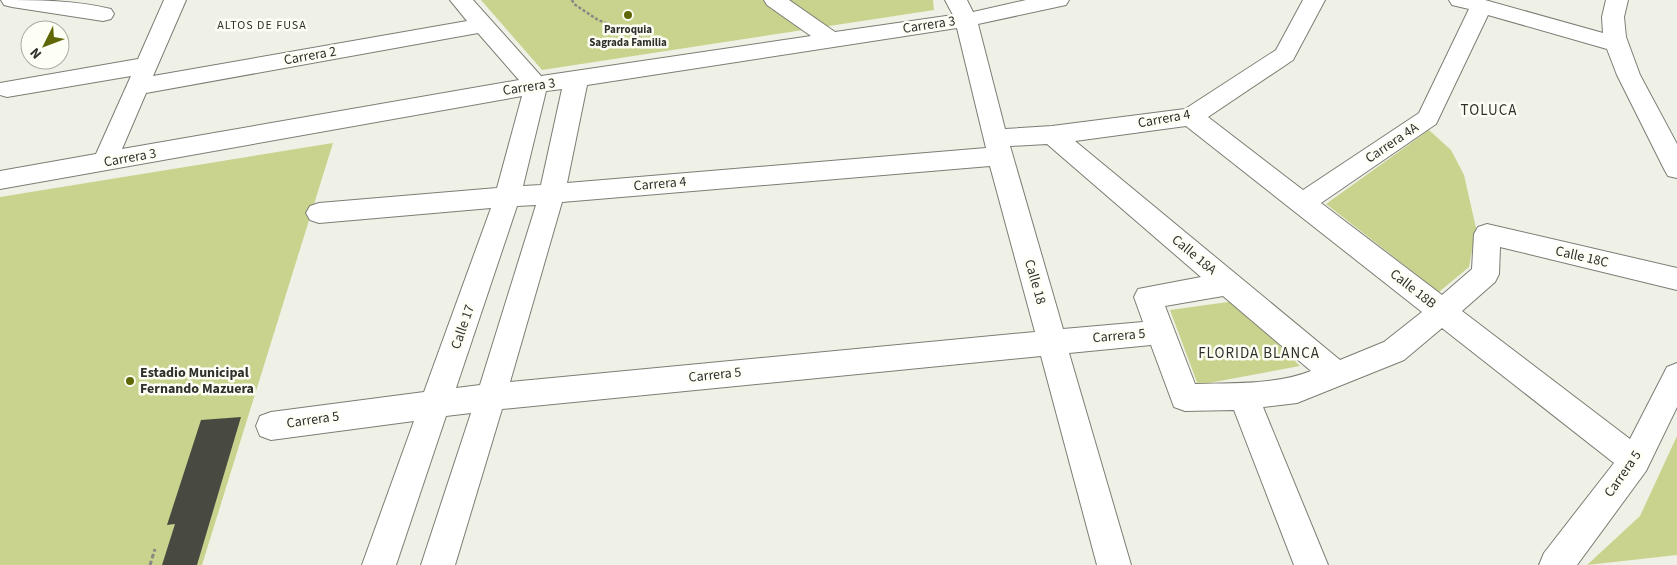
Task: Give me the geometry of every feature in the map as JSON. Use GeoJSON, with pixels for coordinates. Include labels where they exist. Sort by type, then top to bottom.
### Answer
{"type":"FeatureCollection","features":[{"type":"Feature","properties":{"kind":"street"},"geometry":{"type":"LineString","coordinates":[[12,0],[103,14]]}},
{"type":"Feature","properties":{"kind":"street"},"geometry":{"type":"LineString","coordinates":[[104,163],[175,0]]}},
{"type":"Feature","properties":{"kind":"street"},"geometry":{"type":"LineString","coordinates":[[461,0],[536,85]]}},
{"type":"Feature","properties":{"kind":"street"},"geometry":{"type":"LineString","coordinates":[[775,0],[831,40]]}},
{"type":"Feature","properties":{"kind":"street","name":"Carrera 3"},"geometry":{"type":"LineString","coordinates":[[0,180],[536,85],[831,40],[961,10],[1058,0]]}},
{"type":"Feature","properties":{"kind":"street","name":"Carrera 4"},"geometry":{"type":"LineString","coordinates":[[320,213],[552,193],[998,147],[1052,135],[1190,117],[1285,55],[1314,0]]}},
{"type":"Feature","properties":{"kind":"street"},"geometry":{"type":"LineString","coordinates":[[1617,0],[1613,18],[1616,44],[1631,80],[1667,146],[1677,169]]}},
{"type":"Feature","properties":{"kind":"street"},"geometry":{"type":"LineString","coordinates":[[1471,3],[1616,44]]}},
{"type":"Feature","properties":{"kind":"street","name":"Carrera 4A"},"geometry":{"type":"LineString","coordinates":[[1302,203],[1428,118],[1471,3]]}},
{"type":"Feature","properties":{"kind":"street","name":"Calle 18"},"geometry":{"type":"LineString","coordinates":[[961,10],[1114,565]]}},
{"type":"Feature","properties":{"kind":"street","name":"Carrera 2"},"geometry":{"type":"LineString","coordinates":[[137,87],[482,25]]}},
{"type":"Feature","properties":{"kind":"street"},"geometry":{"type":"LineString","coordinates":[[7,89],[147,65]]}},
{"type":"Feature","properties":{"kind":"street"},"geometry":{"type":"LineString","coordinates":[[438,565],[552,193],[576,80]]}},
{"type":"Feature","properties":{"kind":"street","name":"Calle 17"},"geometry":{"type":"LineString","coordinates":[[379,565],[508,196],[536,85]]}},
{"type":"Feature","properties":{"kind":"street","name":"Calle 18B"},"geometry":{"type":"LineString","coordinates":[[1190,117],[1635,461]]}},
{"type":"Feature","properties":{"kind":"street","name":"Calle 18A"},"geometry":{"type":"LineString","coordinates":[[1052,135],[1336,375]]}},
{"type":"Feature","properties":{"kind":"street","name":"Calle 18C"},"geometry":{"type":"LineString","coordinates":[[1442,312],[1485,274],[1486,234],[1677,279]]}},
{"type":"Feature","properties":{"kind":"street"},"geometry":{"type":"LineString","coordinates":[[1228,284],[1148,297],[1185,398],[1244,396],[1297,390],[1394,351],[1442,312]]}},
{"type":"Feature","properties":{"kind":"street","name":"Carrera 5"},"geometry":{"type":"LineString","coordinates":[[271,426],[491,397],[1161,332]]}},
{"type":"Feature","properties":{"kind":"street","name":"Carrera 5"},"geometry":{"type":"LineString","coordinates":[[1556,565],[1635,461],[1677,376]]}},
{"type":"Feature","properties":{"kind":"street"},"geometry":{"type":"LineString","coordinates":[[1244,396],[1311,565]]}},
{"type":"Feature","properties":{"kind":"path"},"geometry":{"type":"LineString","coordinates":[[572,0],[574,4],[598,20],[639,36],[654,53],[656,67]]}},
{"type":"Feature","properties":{"kind":"path"},"geometry":{"type":"LineString","coordinates":[[150,565],[155,549]]}},
{"type":"Feature","properties":{"kind":"green space"},"geometry":{"type":"Polygon","coordinates":[[[481,0],[933,0],[934,10],[542,70],[481,0]]]}},
{"type":"Feature","properties":{"kind":"green space"},"geometry":{"type":"Polygon","coordinates":[[[1429,130],[1451,150],[1464,175],[1476,228],[1469,267],[1439,292],[1326,204],[1429,130]]]}},
{"type":"Feature","properties":{"kind":"green space","name":"Estadio Municipal Fernando Mazuera"},"geometry":{"type":"Polygon","coordinates":[[[333,143],[202,565],[0,565],[0,197],[333,143]]]}},
{"type":"Feature","properties":{"kind":"green space"},"geometry":{"type":"Polygon","coordinates":[[[1235,301],[1300,366],[1198,385],[1170,310],[1235,301]]]}},
{"type":"Feature","properties":{"kind":"green space"},"geometry":{"type":"Polygon","coordinates":[[[1677,436],[1677,555],[1587,565],[1640,516],[1677,436]]]}},
{"type":"Feature","properties":{"kind":"building"},"geometry":{"type":"Polygon","coordinates":[[[241,417],[197,565],[162,565],[175,524],[167,525],[201,420],[241,417]]]}},
{"type":"Feature","properties":{"kind":"place","name":"Parroquia Sagrada Familia"},"geometry":{"type":"Point","coordinates":[628,15]}},
{"type":"Feature","properties":{"kind":"place","name":"Estadio Municipal Fernando Mazuera"},"geometry":{"type":"Point","coordinates":[130,381]}},
{"type":"Feature","properties":{"kind":"district","name":"ALTOS DE FUSA"},"geometry":{"type":"Point","coordinates":[262,25]}},
{"type":"Feature","properties":{"kind":"district","name":"TOLUCA"},"geometry":{"type":"Point","coordinates":[1489,110]}},
{"type":"Feature","properties":{"kind":"district","name":"FLORIDA BLANCA"},"geometry":{"type":"Point","coordinates":[1259,353]}}]}
